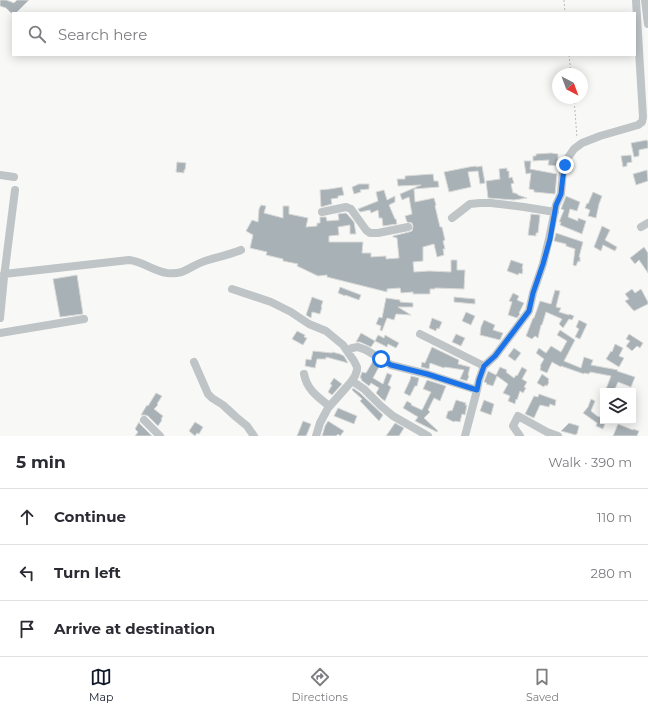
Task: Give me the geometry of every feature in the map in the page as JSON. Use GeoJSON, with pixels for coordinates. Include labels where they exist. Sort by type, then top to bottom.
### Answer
{"type":"FeatureCollection","features":[{"type":"Feature","properties":{"kind":"street"},"geometry":{"type":"LineString","coordinates":[[465,436],[484,366],[495,356],[529,311],[533,293],[543,264],[556,205],[561,194],[566,159],[574,149],[582,143],[638,125],[642,122],[643,117],[636,0]]}},
{"type":"Feature","properties":{"kind":"street"},"geometry":{"type":"LineString","coordinates":[[645,0],[648,24]]}},
{"type":"Feature","properties":{"kind":"street"},"geometry":{"type":"LineString","coordinates":[[0,175],[14,177]]}},
{"type":"Feature","properties":{"kind":"street"},"geometry":{"type":"LineString","coordinates":[[0,318],[15,190]]}},
{"type":"Feature","properties":{"kind":"street"},"geometry":{"type":"LineString","coordinates":[[452,218],[470,204],[480,203],[491,203],[555,212]]}},
{"type":"Feature","properties":{"kind":"street"},"geometry":{"type":"LineString","coordinates":[[322,212],[346,207],[352,209],[366,230],[370,233],[378,233],[408,227]]}},
{"type":"Feature","properties":{"kind":"street"},"geometry":{"type":"LineString","coordinates":[[4,274],[129,260],[135,260],[165,272],[175,273],[187,271],[198,264],[241,250]]}},
{"type":"Feature","properties":{"kind":"street"},"geometry":{"type":"LineString","coordinates":[[232,289],[271,302],[291,312],[309,324],[326,331],[343,345],[357,367],[352,381],[330,406],[320,423],[316,436]]}},
{"type":"Feature","properties":{"kind":"street"},"geometry":{"type":"LineString","coordinates":[[0,333],[84,319]]}},
{"type":"Feature","properties":{"kind":"street"},"geometry":{"type":"LineString","coordinates":[[420,334],[484,366]]}},
{"type":"Feature","properties":{"kind":"street"},"geometry":{"type":"LineString","coordinates":[[347,351],[358,347],[391,365],[427,374],[477,390]]}},
{"type":"Feature","properties":{"kind":"street"},"geometry":{"type":"LineString","coordinates":[[194,362],[208,394],[247,426],[254,436]]}},
{"type":"Feature","properties":{"kind":"street"},"geometry":{"type":"LineString","coordinates":[[304,374],[306,382],[313,392],[330,406]]}},
{"type":"Feature","properties":{"kind":"street"},"geometry":{"type":"LineString","coordinates":[[352,381],[364,389],[393,416],[428,436]]}},
{"type":"Feature","properties":{"kind":"street"},"geometry":{"type":"LineString","coordinates":[[520,436],[513,426],[518,416],[547,432],[558,436]]}},
{"type":"Feature","properties":{"kind":"street"},"geometry":{"type":"LineString","coordinates":[[144,420],[160,436]]}},
{"type":"Feature","properties":{"kind":"path"},"geometry":{"type":"LineString","coordinates":[[564,0],[565,12]]}},
{"type":"Feature","properties":{"kind":"path"},"geometry":{"type":"LineString","coordinates":[[569,56],[570,68]]}},
{"type":"Feature","properties":{"kind":"path"},"geometry":{"type":"LineString","coordinates":[[574,104],[578,146]]}},
{"type":"Feature","properties":{"kind":"building"},"geometry":{"type":"Polygon","coordinates":[[[0,0],[6,0],[14,3],[17,0],[29,0],[17,12],[11,13],[6,8],[0,6],[0,0]]]}},
{"type":"Feature","properties":{"kind":"building"},"geometry":{"type":"Polygon","coordinates":[[[647,140],[648,148],[639,150],[639,156],[634,157],[631,143],[647,140]]]}},
{"type":"Feature","properties":{"kind":"building"},"geometry":{"type":"Polygon","coordinates":[[[536,154],[558,154],[558,166],[548,165],[549,160],[533,161],[533,156],[536,156],[536,154]]]}},
{"type":"Feature","properties":{"kind":"building"},"geometry":{"type":"Polygon","coordinates":[[[631,155],[632,162],[627,163],[627,166],[623,167],[621,156],[631,155]]]}},
{"type":"Feature","properties":{"kind":"building"},"geometry":{"type":"Polygon","coordinates":[[[524,161],[531,161],[530,169],[557,174],[555,194],[534,192],[534,190],[529,189],[531,173],[526,174],[524,161]]]}},
{"type":"Feature","properties":{"kind":"building"},"geometry":{"type":"Polygon","coordinates":[[[177,162],[186,163],[184,173],[176,172],[177,162]]]}},
{"type":"Feature","properties":{"kind":"building"},"geometry":{"type":"Polygon","coordinates":[[[482,166],[485,183],[480,184],[478,171],[468,172],[471,187],[449,192],[444,172],[482,166]]]}},
{"type":"Feature","properties":{"kind":"building"},"geometry":{"type":"Polygon","coordinates":[[[507,168],[507,171],[509,171],[509,178],[512,177],[514,183],[511,184],[513,193],[527,198],[514,200],[488,198],[486,181],[500,179],[499,169],[507,168]]]}},
{"type":"Feature","properties":{"kind":"building"},"geometry":{"type":"Polygon","coordinates":[[[647,170],[648,181],[636,185],[633,174],[647,170]]]}},
{"type":"Feature","properties":{"kind":"building"},"geometry":{"type":"Polygon","coordinates":[[[433,174],[434,181],[438,181],[439,187],[414,189],[415,202],[434,198],[440,227],[442,227],[445,240],[443,241],[445,249],[443,249],[444,255],[437,257],[434,244],[423,247],[423,261],[413,262],[414,272],[451,272],[451,260],[457,260],[457,270],[465,270],[464,289],[435,288],[430,289],[430,294],[413,294],[413,292],[401,293],[400,288],[387,289],[387,292],[327,277],[327,275],[318,276],[297,266],[298,264],[283,261],[283,259],[266,255],[267,252],[250,248],[253,235],[246,231],[252,220],[258,222],[259,209],[261,205],[266,206],[264,213],[283,218],[283,206],[289,206],[289,214],[308,218],[306,227],[317,226],[317,223],[320,223],[320,217],[326,217],[327,221],[339,220],[338,214],[346,213],[354,222],[356,234],[350,234],[350,225],[338,227],[339,235],[329,236],[329,242],[363,242],[362,253],[371,253],[371,257],[386,256],[386,259],[399,258],[397,238],[393,236],[412,231],[413,226],[412,223],[407,222],[405,216],[412,214],[409,197],[402,200],[400,194],[421,185],[398,186],[397,179],[405,179],[405,176],[433,174]]]}},
{"type":"Feature","properties":{"kind":"building"},"geometry":{"type":"Polygon","coordinates":[[[359,184],[369,184],[369,189],[360,190],[361,192],[354,194],[352,187],[359,184]]]}},
{"type":"Feature","properties":{"kind":"building"},"geometry":{"type":"Polygon","coordinates":[[[342,187],[344,195],[331,199],[332,204],[321,207],[320,190],[342,187]]]}},
{"type":"Feature","properties":{"kind":"building"},"geometry":{"type":"Polygon","coordinates":[[[384,190],[387,200],[395,196],[395,202],[389,205],[397,224],[383,226],[382,218],[379,218],[378,210],[371,213],[370,210],[360,212],[358,209],[378,201],[376,192],[384,190]]]}},
{"type":"Feature","properties":{"kind":"building"},"geometry":{"type":"Polygon","coordinates":[[[593,192],[602,196],[596,218],[588,216],[590,210],[585,208],[593,192]]]}},
{"type":"Feature","properties":{"kind":"building"},"geometry":{"type":"Polygon","coordinates":[[[566,196],[580,202],[577,211],[570,209],[568,217],[578,221],[578,218],[586,221],[582,234],[560,225],[561,222],[559,222],[564,210],[561,209],[566,196]]]}},
{"type":"Feature","properties":{"kind":"building"},"geometry":{"type":"Polygon","coordinates":[[[531,214],[540,215],[538,233],[536,233],[536,236],[528,235],[531,214]]]}},
{"type":"Feature","properties":{"kind":"building"},"geometry":{"type":"Polygon","coordinates":[[[602,226],[610,230],[605,240],[617,247],[615,251],[603,245],[601,251],[594,247],[602,226]]]}},
{"type":"Feature","properties":{"kind":"building"},"geometry":{"type":"Polygon","coordinates":[[[556,233],[583,242],[579,257],[580,262],[578,261],[576,266],[573,265],[575,249],[566,246],[566,244],[554,241],[556,233]]]}},
{"type":"Feature","properties":{"kind":"building"},"geometry":{"type":"Polygon","coordinates":[[[644,247],[648,253],[648,273],[639,260],[635,264],[630,258],[644,247]]]}},
{"type":"Feature","properties":{"kind":"building"},"geometry":{"type":"Polygon","coordinates":[[[511,260],[523,264],[522,274],[519,273],[518,275],[507,271],[511,260]]]}},
{"type":"Feature","properties":{"kind":"building"},"geometry":{"type":"Polygon","coordinates":[[[77,275],[83,314],[60,317],[53,279],[77,275]]]}},
{"type":"Feature","properties":{"kind":"building"},"geometry":{"type":"Polygon","coordinates":[[[340,287],[361,295],[359,300],[338,293],[340,287]]]}},
{"type":"Feature","properties":{"kind":"building"},"geometry":{"type":"Polygon","coordinates":[[[632,289],[635,293],[641,289],[648,302],[648,304],[634,311],[625,301],[629,299],[625,294],[632,289]]]}},
{"type":"Feature","properties":{"kind":"building"},"geometry":{"type":"Polygon","coordinates":[[[555,290],[560,291],[556,307],[561,308],[559,312],[574,316],[572,320],[569,319],[563,328],[559,324],[562,319],[546,312],[538,338],[535,336],[532,339],[526,336],[540,301],[551,304],[555,290]]]}},
{"type":"Feature","properties":{"kind":"building"},"geometry":{"type":"Polygon","coordinates":[[[513,293],[519,296],[517,300],[524,303],[517,318],[508,315],[512,302],[509,301],[513,293]]]}},
{"type":"Feature","properties":{"kind":"building"},"geometry":{"type":"Polygon","coordinates":[[[312,297],[323,301],[320,314],[312,312],[311,318],[306,315],[312,297]]]}},
{"type":"Feature","properties":{"kind":"building"},"geometry":{"type":"Polygon","coordinates":[[[454,297],[475,299],[475,304],[454,302],[454,297]]]}},
{"type":"Feature","properties":{"kind":"building"},"geometry":{"type":"Polygon","coordinates":[[[386,298],[400,300],[400,302],[413,303],[413,307],[398,307],[411,315],[396,314],[394,320],[387,318],[382,331],[380,330],[381,326],[376,324],[379,317],[382,318],[386,298]]]}},
{"type":"Feature","properties":{"kind":"building"},"geometry":{"type":"Polygon","coordinates":[[[466,312],[475,316],[471,325],[462,321],[466,312]]]}},
{"type":"Feature","properties":{"kind":"building"},"geometry":{"type":"Polygon","coordinates":[[[432,318],[442,322],[439,329],[437,328],[436,331],[429,328],[432,318]]]}},
{"type":"Feature","properties":{"kind":"building"},"geometry":{"type":"Polygon","coordinates":[[[484,320],[495,325],[493,330],[503,333],[500,340],[480,335],[484,320]]]}},
{"type":"Feature","properties":{"kind":"building"},"geometry":{"type":"Polygon","coordinates":[[[579,320],[587,324],[580,339],[575,337],[579,329],[576,327],[579,320]]]}},
{"type":"Feature","properties":{"kind":"building"},"geometry":{"type":"Polygon","coordinates":[[[560,330],[575,340],[564,361],[581,368],[584,357],[593,360],[591,365],[618,370],[617,371],[635,377],[631,387],[618,382],[615,388],[606,388],[611,376],[590,372],[589,374],[584,374],[561,367],[552,362],[547,373],[540,370],[540,366],[544,359],[536,353],[539,348],[546,353],[551,346],[561,352],[567,341],[557,335],[560,330]]]}},
{"type":"Feature","properties":{"kind":"building"},"geometry":{"type":"Polygon","coordinates":[[[297,331],[305,335],[304,337],[307,338],[303,345],[292,339],[297,331]]]}},
{"type":"Feature","properties":{"kind":"building"},"geometry":{"type":"Polygon","coordinates":[[[361,333],[375,341],[371,347],[360,342],[356,342],[361,333]]]}},
{"type":"Feature","properties":{"kind":"building"},"geometry":{"type":"Polygon","coordinates":[[[456,334],[465,338],[461,346],[452,342],[456,334]]]}},
{"type":"Feature","properties":{"kind":"building"},"geometry":{"type":"Polygon","coordinates":[[[629,334],[643,343],[640,348],[637,346],[632,351],[626,346],[630,341],[626,339],[629,334]]]}},
{"type":"Feature","properties":{"kind":"building"},"geometry":{"type":"Polygon","coordinates":[[[378,335],[384,338],[385,335],[399,343],[396,348],[388,344],[387,347],[375,341],[378,335]]]}},
{"type":"Feature","properties":{"kind":"building"},"geometry":{"type":"Polygon","coordinates":[[[615,344],[623,348],[619,356],[624,358],[619,367],[606,359],[611,351],[612,352],[615,344]]]}},
{"type":"Feature","properties":{"kind":"building"},"geometry":{"type":"Polygon","coordinates":[[[432,347],[459,360],[458,364],[470,367],[467,381],[460,379],[464,370],[444,368],[430,363],[429,369],[421,367],[422,362],[425,363],[432,347]]]}},
{"type":"Feature","properties":{"kind":"building"},"geometry":{"type":"Polygon","coordinates":[[[514,348],[521,353],[515,361],[508,356],[514,348]]]}},
{"type":"Feature","properties":{"kind":"building"},"geometry":{"type":"Polygon","coordinates":[[[313,351],[340,354],[344,356],[348,363],[326,357],[326,359],[317,359],[315,368],[305,366],[306,359],[311,360],[313,351]]]}},
{"type":"Feature","properties":{"kind":"building"},"geometry":{"type":"Polygon","coordinates":[[[373,361],[380,365],[373,378],[383,384],[387,373],[392,375],[388,385],[391,387],[385,401],[376,393],[379,388],[371,383],[369,386],[360,378],[362,372],[366,373],[373,361]]]}},
{"type":"Feature","properties":{"kind":"building"},"geometry":{"type":"Polygon","coordinates":[[[500,367],[507,370],[506,372],[514,378],[516,375],[517,376],[522,367],[527,370],[522,379],[527,382],[524,387],[526,388],[523,393],[520,391],[515,404],[508,401],[510,396],[503,393],[508,384],[497,376],[493,386],[484,382],[488,371],[496,375],[500,367]]]}},
{"type":"Feature","properties":{"kind":"building"},"geometry":{"type":"Polygon","coordinates":[[[542,374],[549,379],[547,386],[545,385],[544,387],[537,383],[542,374]]]}},
{"type":"Feature","properties":{"kind":"building"},"geometry":{"type":"Polygon","coordinates":[[[411,376],[419,378],[417,386],[415,386],[410,396],[404,393],[411,376]]]}},
{"type":"Feature","properties":{"kind":"building"},"geometry":{"type":"Polygon","coordinates":[[[334,378],[342,384],[332,395],[328,392],[332,385],[330,384],[334,378]]]}},
{"type":"Feature","properties":{"kind":"building"},"geometry":{"type":"Polygon","coordinates":[[[427,380],[446,386],[440,401],[434,398],[428,410],[430,412],[424,418],[438,431],[437,432],[415,421],[418,417],[403,408],[407,401],[412,404],[411,405],[422,410],[431,392],[423,389],[427,380]]]}},
{"type":"Feature","properties":{"kind":"building"},"geometry":{"type":"Polygon","coordinates":[[[353,388],[383,415],[379,421],[360,401],[362,399],[352,390],[353,388]]]}},
{"type":"Feature","properties":{"kind":"building"},"geometry":{"type":"Polygon","coordinates":[[[156,393],[162,396],[157,404],[158,405],[154,409],[163,416],[158,426],[148,416],[141,415],[156,393]]]}},
{"type":"Feature","properties":{"kind":"building"},"geometry":{"type":"Polygon","coordinates":[[[539,394],[556,400],[555,406],[550,404],[549,407],[540,405],[534,418],[525,414],[534,396],[538,397],[539,394]]]}},
{"type":"Feature","properties":{"kind":"building"},"geometry":{"type":"Polygon","coordinates":[[[591,399],[595,401],[591,411],[600,417],[600,424],[605,424],[603,429],[596,426],[597,423],[583,413],[588,407],[591,399]]]}},
{"type":"Feature","properties":{"kind":"building"},"geometry":{"type":"Polygon","coordinates":[[[456,400],[466,403],[465,405],[467,405],[465,415],[462,414],[460,422],[454,422],[446,418],[448,411],[452,411],[456,400]]]}},
{"type":"Feature","properties":{"kind":"building"},"geometry":{"type":"Polygon","coordinates":[[[484,400],[494,404],[491,415],[480,411],[484,400]]]}},
{"type":"Feature","properties":{"kind":"building"},"geometry":{"type":"Polygon","coordinates":[[[338,408],[357,416],[354,424],[334,416],[338,408]]]}},
{"type":"Feature","properties":{"kind":"building"},"geometry":{"type":"Polygon","coordinates":[[[303,421],[311,424],[306,436],[297,436],[303,421]]]}},
{"type":"Feature","properties":{"kind":"building"},"geometry":{"type":"Polygon","coordinates":[[[328,421],[344,431],[340,436],[338,434],[336,436],[322,436],[328,421]]]}},
{"type":"Feature","properties":{"kind":"building"},"geometry":{"type":"Polygon","coordinates":[[[139,422],[152,436],[135,436],[138,432],[135,429],[139,422]]]}},
{"type":"Feature","properties":{"kind":"building"},"geometry":{"type":"Polygon","coordinates":[[[195,422],[203,427],[199,434],[197,433],[195,436],[189,431],[195,422]]]}},
{"type":"Feature","properties":{"kind":"building"},"geometry":{"type":"Polygon","coordinates":[[[395,423],[404,428],[399,436],[386,436],[395,423]]]}},
{"type":"Feature","properties":{"kind":"building"},"geometry":{"type":"Polygon","coordinates":[[[569,423],[579,426],[576,435],[561,431],[569,423]]]}},
{"type":"Feature","properties":{"kind":"building"},"geometry":{"type":"Polygon","coordinates":[[[618,424],[639,431],[637,436],[613,436],[618,424]]]}},
{"type":"Feature","properties":{"kind":"route"},"geometry":{"type":"LineString","coordinates":[[381,359],[391,365],[427,374],[477,390],[480,375],[484,366],[495,356],[529,311],[550,239],[556,205],[561,194],[565,165]]}}]}
